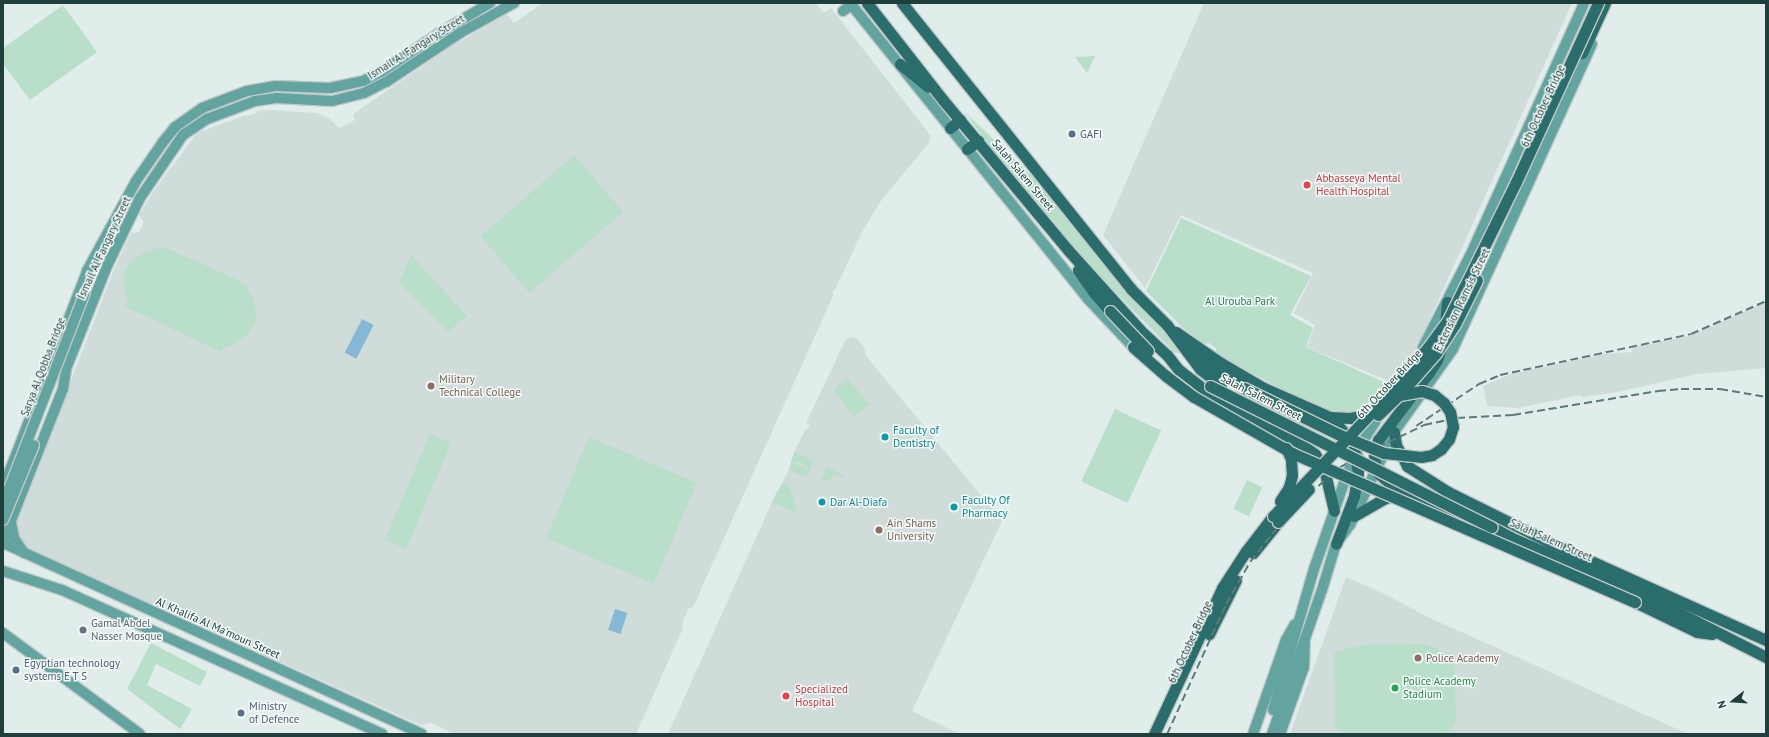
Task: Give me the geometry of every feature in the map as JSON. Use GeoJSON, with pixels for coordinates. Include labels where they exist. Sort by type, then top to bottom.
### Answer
{"type":"FeatureCollection","features":[{"type":"Feature","properties":{"kind":"highway","name":"Salah Salem Street"},"geometry":{"type":"LineString","coordinates":[[867,3],[960,120],[1068,250],[1140,330],[1167,355],[1173,364],[1210,386],[1492,525],[1518,534],[1539,537],[1766,640]]}},
{"type":"Feature","properties":{"kind":"highway","name":"Salah Salem Street"},"geometry":{"type":"LineString","coordinates":[[902,3],[1131,289],[1167,325],[1175,338],[1200,368],[1221,385],[1492,525],[1510,537],[1650,598],[1718,634],[1766,657]]}},
{"type":"Feature","properties":{"kind":"highway","name":"6th October Bridge"},"geometry":{"type":"LineString","coordinates":[[1154,734],[1220,592],[1246,551],[1273,516],[1375,409],[1429,346],[1448,320],[1516,182],[1598,3]]}},
{"type":"Feature","properties":{"kind":"highway","name":"6th October Bridge"},"geometry":{"type":"LineString","coordinates":[[1162,734],[1225,599],[1252,555],[1278,522],[1379,414],[1399,395],[1436,353],[1464,308],[1605,3]]}},
{"type":"Feature","properties":{"kind":"highway"},"geometry":{"type":"LineString","coordinates":[[900,64],[944,100]]}},
{"type":"Feature","properties":{"kind":"highway"},"geometry":{"type":"LineString","coordinates":[[950,128],[960,120]]}},
{"type":"Feature","properties":{"kind":"highway"},"geometry":{"type":"LineString","coordinates":[[967,149],[978,141]]}},
{"type":"Feature","properties":{"kind":"highway"},"geometry":{"type":"LineString","coordinates":[[1068,250],[1076,266],[1095,294],[1141,344],[1178,377],[1204,395],[1270,433],[1284,446],[1291,460],[1292,475],[1289,487],[1273,516]]}},
{"type":"Feature","properties":{"kind":"highway"},"geometry":{"type":"LineString","coordinates":[[1447,302],[1444,334],[1437,360],[1378,440],[1374,454],[1376,468],[1381,476],[1408,494],[1490,533],[1510,537]]}},
{"type":"Feature","properties":{"kind":"highway"},"geometry":{"type":"LineString","coordinates":[[1167,325],[1197,348],[1234,371],[1282,397],[1325,416],[1342,430],[1355,454],[1358,473],[1355,492],[1336,544]]}},
{"type":"Feature","properties":{"kind":"highway"},"geometry":{"type":"LineString","coordinates":[[1175,338],[1209,365],[1244,388],[1338,434],[1384,453],[1421,457],[1432,455],[1441,449],[1449,440],[1453,427],[1450,412],[1444,403],[1434,395],[1422,391],[1399,395]]}},
{"type":"Feature","properties":{"kind":"highway"},"geometry":{"type":"LineString","coordinates":[[1133,348],[1194,397],[1292,453],[1635,602],[1698,632],[1718,634]]}},
{"type":"Feature","properties":{"kind":"highway"},"geometry":{"type":"LineString","coordinates":[[1173,364],[1205,390],[1301,444],[1315,454],[1322,464],[1334,511]]}},
{"type":"Feature","properties":{"kind":"highway"},"geometry":{"type":"LineString","coordinates":[[1301,444],[1313,435],[1320,421],[1325,416],[1350,418],[1381,412]]}},
{"type":"Feature","properties":{"kind":"highway"},"geometry":{"type":"LineString","coordinates":[[1394,432],[1394,439],[1402,458],[1413,472],[1496,517],[1539,537]]}},
{"type":"Feature","properties":{"kind":"highway"},"geometry":{"type":"LineString","coordinates":[[1408,494],[1403,484],[1405,478],[1413,472]]}},
{"type":"Feature","properties":{"kind":"highway"},"geometry":{"type":"LineString","coordinates":[[1354,516],[1383,499],[1399,494],[1408,494]]}},
{"type":"Feature","properties":{"kind":"main road","name":"Ismail Al Fangary Street"},"geometry":{"type":"LineString","coordinates":[[3,488],[87,271],[134,186],[163,142],[175,127],[196,111],[230,96],[258,88],[276,86],[330,88],[357,83],[376,75],[440,32],[490,3]]}},
{"type":"Feature","properties":{"kind":"main road","name":"Ismail Al Fangary Street"},"geometry":{"type":"LineString","coordinates":[[3,542],[7,520],[15,509],[63,390],[66,369],[87,315],[128,219],[146,187],[175,144],[187,131],[207,119],[255,101],[276,98],[332,100],[364,93],[382,84],[456,36],[514,3]]}},
{"type":"Feature","properties":{"kind":"main road","name":"Extension Ramsis Street"},"geometry":{"type":"LineString","coordinates":[[1290,666],[1300,620],[1314,570],[1355,454],[1397,384],[1427,340],[1447,302],[1545,91],[1584,3]]}},
{"type":"Feature","properties":{"kind":"main road","name":"Extension Ramsis Street"},"geometry":{"type":"LineString","coordinates":[[1280,734],[1304,667],[1306,651],[1304,638],[1322,590],[1336,544],[1354,516],[1394,432],[1453,349],[1610,3]]}},
{"type":"Feature","properties":{"kind":"main road"},"geometry":{"type":"LineString","coordinates":[[843,12],[851,4],[1095,307],[1133,348]]}},
{"type":"Feature","properties":{"kind":"main road"},"geometry":{"type":"LineString","coordinates":[[1545,91],[1546,97],[1553,106],[1564,106]]}},
{"type":"Feature","properties":{"kind":"main road"},"geometry":{"type":"LineString","coordinates":[[1490,210],[1499,204],[1503,203],[1507,205],[1511,211],[1511,222]]}},
{"type":"Feature","properties":{"kind":"main road","name":"Sarya Al Qobba Bridge"},"geometry":{"type":"LineString","coordinates":[[3,504],[105,240]]}},
{"type":"Feature","properties":{"kind":"main road"},"geometry":{"type":"LineString","coordinates":[[1046,247],[1057,255],[1095,294]]}},
{"type":"Feature","properties":{"kind":"main road","name":"Sarya Al Qobba Bridge"},"geometry":{"type":"LineString","coordinates":[[7,520],[34,445],[66,369]]}},
{"type":"Feature","properties":{"kind":"main road"},"geometry":{"type":"LineString","coordinates":[[34,406],[42,406],[48,412]]}},
{"type":"Feature","properties":{"kind":"main road"},"geometry":{"type":"LineString","coordinates":[[3,509],[10,511],[15,509]]}},
{"type":"Feature","properties":{"kind":"main road"},"geometry":{"type":"LineString","coordinates":[[7,520],[14,538],[24,553]]}},
{"type":"Feature","properties":{"kind":"main road","name":"Al Khalifa Al Ma'moun Street"},"geometry":{"type":"LineString","coordinates":[[3,542],[24,553],[418,733]]}},
{"type":"Feature","properties":{"kind":"main road"},"geometry":{"type":"LineString","coordinates":[[3,571],[62,590],[382,734]]}},
{"type":"Feature","properties":{"kind":"main road"},"geometry":{"type":"LineString","coordinates":[[125,618],[129,617],[133,612],[131,602]]}},
{"type":"Feature","properties":{"kind":"main road"},"geometry":{"type":"LineString","coordinates":[[158,633],[158,624],[164,617]]}},
{"type":"Feature","properties":{"kind":"main road","name":"Extension Ramsis Street"},"geometry":{"type":"LineString","coordinates":[[1253,734],[1289,632],[1300,620]]}},
{"type":"Feature","properties":{"kind":"main road"},"geometry":{"type":"LineString","coordinates":[[3,633],[140,734]]}},
{"type":"Feature","properties":{"kind":"main road"},"geometry":{"type":"LineString","coordinates":[[1265,734],[1290,666],[1304,638]]}},
{"type":"Feature","properties":{"kind":"main road"},"geometry":{"type":"LineString","coordinates":[[1272,734],[1290,666]]}},
{"type":"Feature","properties":{"kind":"shaded area","name":"Military Technical College"},"geometry":{"type":"Polygon","coordinates":[[[543,3],[816,3],[824,13],[831,8],[931,136],[928,144],[880,202],[862,232],[835,290],[833,291],[833,296],[693,607],[688,609],[682,624],[683,628],[636,734],[455,734],[431,723],[421,725],[20,545],[14,527],[115,267],[131,233],[139,232],[144,222],[139,215],[153,192],[197,133],[246,115],[257,113],[257,111],[269,110],[317,113],[330,119],[339,128],[355,120],[353,114],[452,46],[507,14],[514,23],[543,3]]]}},
{"type":"Feature","properties":{"kind":"shaded area","name":"Abbasseya Mental Health Hospital"},"geometry":{"type":"Polygon","coordinates":[[[1204,3],[1572,3],[1411,361],[1394,379],[1392,378],[1388,381],[1307,347],[1315,325],[1294,313],[1313,273],[1181,215],[1145,288],[1103,235],[1204,3]]]}},
{"type":"Feature","properties":{"kind":"shaded area"},"geometry":{"type":"Polygon","coordinates":[[[1766,302],[1766,368],[1697,374],[1618,392],[1582,397],[1580,395],[1518,408],[1487,406],[1483,386],[1511,374],[1603,354],[1632,352],[1632,347],[1690,336],[1766,302]]]}},
{"type":"Feature","properties":{"kind":"shaded area","name":"Ain Shams University"},"geometry":{"type":"Polygon","coordinates":[[[853,337],[858,340],[866,350],[864,352],[867,357],[1002,521],[912,711],[960,734],[668,734],[777,491],[779,490],[791,465],[794,452],[805,430],[810,425],[806,423],[844,343],[847,338],[853,337]]]}},
{"type":"Feature","properties":{"kind":"shaded area","name":"Police Academy"},"geometry":{"type":"Polygon","coordinates":[[[1346,577],[1387,595],[1428,617],[1688,734],[1290,734],[1346,577]]]}},
{"type":"Feature","properties":{"kind":"green space"},"geometry":{"type":"Polygon","coordinates":[[[63,5],[97,52],[30,100],[3,64],[3,48],[63,5]]]}},
{"type":"Feature","properties":{"kind":"green space"},"geometry":{"type":"Polygon","coordinates":[[[1095,56],[1087,73],[1075,57],[1095,56]]]}},
{"type":"Feature","properties":{"kind":"green space"},"geometry":{"type":"Polygon","coordinates":[[[965,112],[1038,182],[1119,281],[1181,351],[1180,353],[1174,352],[1074,250],[996,155],[965,112]]]}},
{"type":"Feature","properties":{"kind":"green space"},"geometry":{"type":"Polygon","coordinates":[[[574,155],[623,212],[530,293],[480,236],[574,155]]]}},
{"type":"Feature","properties":{"kind":"green space","name":"Al Urouba Park"},"geometry":{"type":"Polygon","coordinates":[[[1181,218],[1311,276],[1290,315],[1313,328],[1306,347],[1388,384],[1360,411],[1338,415],[1285,391],[1217,354],[1216,348],[1209,343],[1204,344],[1182,327],[1146,291],[1181,218]]]}},
{"type":"Feature","properties":{"kind":"green space"},"geometry":{"type":"Polygon","coordinates":[[[158,248],[169,249],[236,279],[246,286],[253,298],[256,311],[255,323],[248,335],[236,343],[224,348],[221,352],[124,306],[126,301],[129,301],[125,294],[123,281],[125,270],[132,260],[145,252],[158,248]]]}},
{"type":"Feature","properties":{"kind":"green space"},"geometry":{"type":"Polygon","coordinates":[[[411,255],[467,316],[448,332],[399,283],[411,255]]]}},
{"type":"Feature","properties":{"kind":"green space"},"geometry":{"type":"Polygon","coordinates":[[[848,378],[869,405],[854,416],[833,390],[848,378]]]}},
{"type":"Feature","properties":{"kind":"green space"},"geometry":{"type":"Polygon","coordinates":[[[1115,409],[1161,431],[1127,503],[1081,482],[1115,409]]]}},
{"type":"Feature","properties":{"kind":"green space"},"geometry":{"type":"Polygon","coordinates":[[[430,434],[451,443],[406,549],[385,540],[430,434]]]}},
{"type":"Feature","properties":{"kind":"green space"},"geometry":{"type":"Polygon","coordinates":[[[589,437],[697,483],[654,584],[546,538],[589,437]]]}},
{"type":"Feature","properties":{"kind":"green space"},"geometry":{"type":"Polygon","coordinates":[[[794,452],[814,461],[810,469],[797,461],[794,464],[810,470],[807,476],[803,477],[789,470],[794,452]]]}},
{"type":"Feature","properties":{"kind":"green space"},"geometry":{"type":"Polygon","coordinates":[[[827,467],[844,475],[843,477],[836,476],[825,481],[821,479],[827,467]]]}},
{"type":"Feature","properties":{"kind":"green space"},"geometry":{"type":"Polygon","coordinates":[[[1247,480],[1262,487],[1249,516],[1233,509],[1247,480]]]}},
{"type":"Feature","properties":{"kind":"green space"},"geometry":{"type":"Polygon","coordinates":[[[783,482],[789,485],[797,509],[793,512],[772,502],[783,482]]]}},
{"type":"Feature","properties":{"kind":"green space"},"geometry":{"type":"Polygon","coordinates":[[[151,643],[207,672],[200,686],[156,664],[147,685],[192,709],[180,729],[127,689],[151,643]]]}},
{"type":"Feature","properties":{"kind":"green space","name":"Police Academy Stadium"},"geometry":{"type":"Polygon","coordinates":[[[1425,644],[1454,656],[1456,721],[1453,727],[1446,732],[1385,734],[1344,733],[1335,728],[1334,654],[1338,651],[1361,645],[1425,644]]]}},
{"type":"Feature","properties":{"kind":"water"},"geometry":{"type":"Polygon","coordinates":[[[362,319],[374,325],[356,359],[345,353],[362,319]]]}},
{"type":"Feature","properties":{"kind":"water"},"geometry":{"type":"Polygon","coordinates":[[[615,609],[627,613],[621,634],[608,630],[615,609]]]}},
{"type":"Feature","properties":{"kind":"railway"},"geometry":{"type":"LineString","coordinates":[[1416,426],[1479,384],[1500,375],[1691,334],[1766,301]]}},
{"type":"Feature","properties":{"kind":"railway"},"geometry":{"type":"LineString","coordinates":[[1167,734],[1226,604],[1250,562],[1276,529],[1309,494],[1339,468],[1356,458],[1424,425],[1457,418],[1513,415],[1658,391],[1681,389],[1720,389],[1766,397]]}},
{"type":"Feature","properties":{"kind":"place","name":"GAFI"},"geometry":{"type":"Point","coordinates":[1072,134]}},
{"type":"Feature","properties":{"kind":"place","name":"Abbasseya Mental Health Hospital"},"geometry":{"type":"Point","coordinates":[1307,185]}},
{"type":"Feature","properties":{"kind":"place","name":"Military Technical College"},"geometry":{"type":"Point","coordinates":[431,386]}},
{"type":"Feature","properties":{"kind":"place","name":"Faculty of Dentistry"},"geometry":{"type":"Point","coordinates":[885,437]}},
{"type":"Feature","properties":{"kind":"place","name":"Dar Al-Diafa"},"geometry":{"type":"Point","coordinates":[822,502]}},
{"type":"Feature","properties":{"kind":"place","name":"Faculty Of Pharmacy"},"geometry":{"type":"Point","coordinates":[954,507]}},
{"type":"Feature","properties":{"kind":"place","name":"Ain Shams University"},"geometry":{"type":"Point","coordinates":[879,530]}},
{"type":"Feature","properties":{"kind":"place","name":"Gamal Abdel Nasser Mosque"},"geometry":{"type":"Point","coordinates":[83,630]}},
{"type":"Feature","properties":{"kind":"place","name":"Police Academy"},"geometry":{"type":"Point","coordinates":[1418,658]}},
{"type":"Feature","properties":{"kind":"place","name":"Egyptian technology systems E T S"},"geometry":{"type":"Point","coordinates":[16,670]}},
{"type":"Feature","properties":{"kind":"place","name":"Police Academy Stadium"},"geometry":{"type":"Point","coordinates":[1395,688]}},
{"type":"Feature","properties":{"kind":"place","name":"Specialized Hospital"},"geometry":{"type":"Point","coordinates":[786,696]}},
{"type":"Feature","properties":{"kind":"place","name":"Ministry of Defence"},"geometry":{"type":"Point","coordinates":[241,713]}}]}
